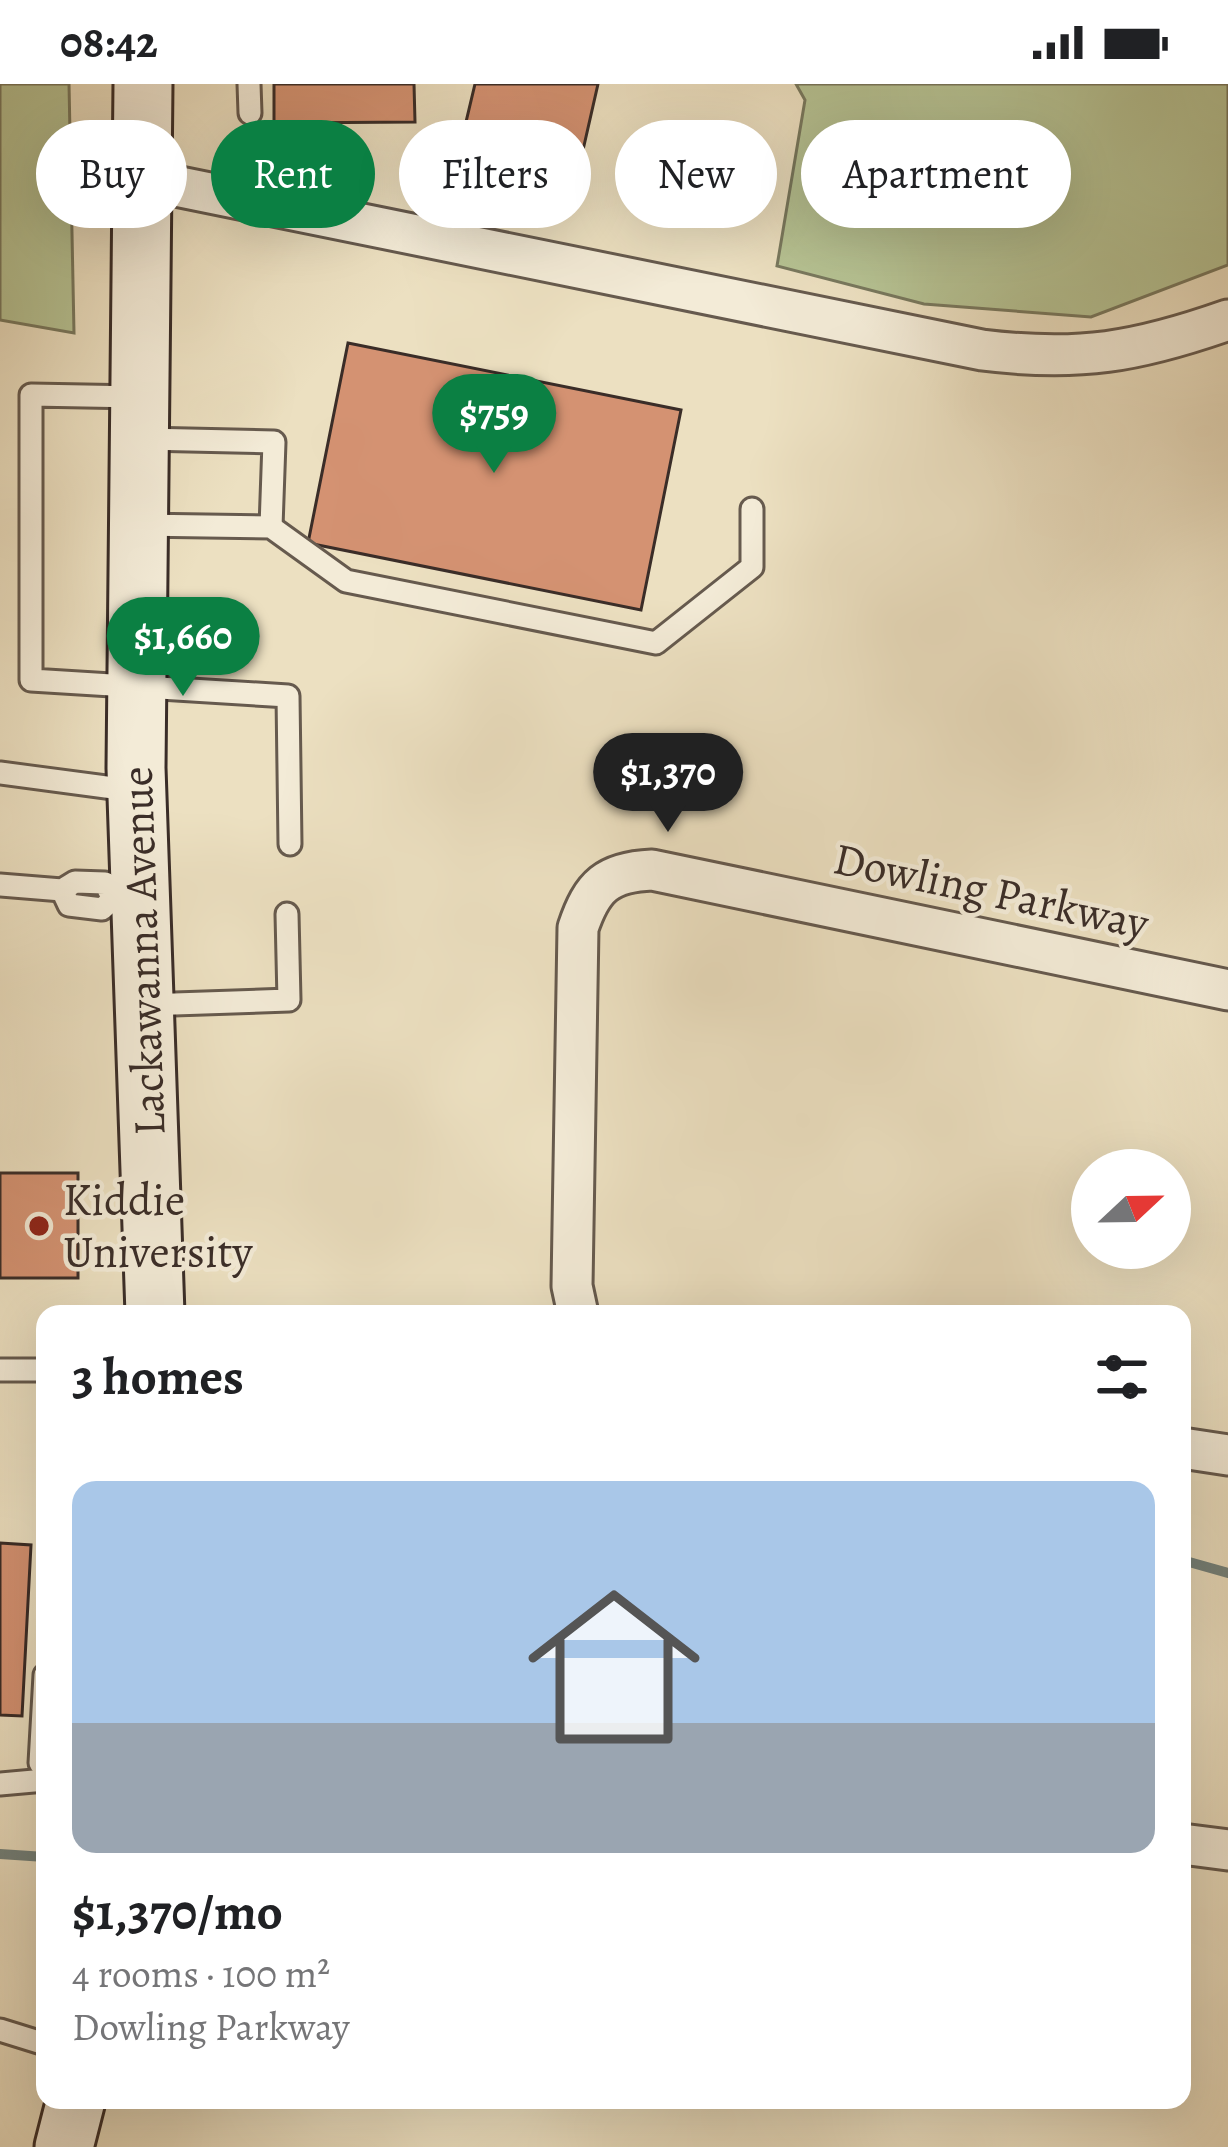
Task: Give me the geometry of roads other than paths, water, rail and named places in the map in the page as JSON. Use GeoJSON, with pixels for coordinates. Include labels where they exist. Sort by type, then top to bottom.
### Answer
{"type":"FeatureCollection","features":[{"type":"Feature","properties":{"kind":"street","name":"Lackawanna Avenue"},"geometry":{"type":"LineString","coordinates":[[143,84],[143,120]]}},
{"type":"Feature","properties":{"kind":"street"},"geometry":{"type":"LineString","coordinates":[[187,188],[982,350],[1041,357],[1091,356],[1144,347],[1228,320]]}},
{"type":"Feature","properties":{"kind":"street","name":"Lackawanna Avenue"},"geometry":{"type":"LineString","coordinates":[[141,228],[137,791],[127,899],[144,1005],[155,1305]]}},
{"type":"Feature","properties":{"kind":"street","name":"Dowling Parkway"},"geometry":{"type":"LineString","coordinates":[[576,1305],[572,1286],[578,928],[587,903],[605,881],[625,871],[652,870],[1228,990]]}},
{"type":"Feature","properties":{"kind":"street"},"geometry":{"type":"LineString","coordinates":[[1191,1449],[1228,1455]]}},
{"type":"Feature","properties":{"kind":"street"},"geometry":{"type":"LineString","coordinates":[[1191,1845],[1228,1850]]}},
{"type":"Feature","properties":{"kind":"street"},"geometry":{"type":"LineString","coordinates":[[64,2147],[74,2109]]}},
{"type":"Feature","properties":{"kind":"lane"},"geometry":{"type":"LineString","coordinates":[[249,84],[250,113]]}},
{"type":"Feature","properties":{"kind":"lane"},"geometry":{"type":"LineString","coordinates":[[272,527],[274,442],[31,395],[31,680],[288,696],[290,844]]}},
{"type":"Feature","properties":{"kind":"lane"},"geometry":{"type":"LineString","coordinates":[[138,525],[272,527],[346,581],[656,643],[752,567],[752,509]]}},
{"type":"Feature","properties":{"kind":"lane"},"geometry":{"type":"LineString","coordinates":[[0,773],[137,791]]}},
{"type":"Feature","properties":{"kind":"lane"},"geometry":{"type":"LineString","coordinates":[[0,885],[62,890],[69,905],[102,909],[127,899]]}},
{"type":"Feature","properties":{"kind":"lane"},"geometry":{"type":"LineString","coordinates":[[144,1005],[289,1000],[287,914]]}},
{"type":"Feature","properties":{"kind":"lane"},"geometry":{"type":"LineString","coordinates":[[0,1370],[36,1370]]}},
{"type":"Feature","properties":{"kind":"lane"},"geometry":{"type":"LineString","coordinates":[[0,1784],[36,1781]]}},
{"type":"Feature","properties":{"kind":"lane"},"geometry":{"type":"LineString","coordinates":[[0,2030],[36,2041]]}},
{"type":"Feature","properties":{"kind":"waterway"},"geometry":{"type":"LineString","coordinates":[[1191,1563],[1228,1573]]}},
{"type":"Feature","properties":{"kind":"waterway"},"geometry":{"type":"LineString","coordinates":[[0,1854],[36,1856]]}},
{"type":"Feature","properties":{"kind":"place","name":"Kiddie University"},"geometry":{"type":"Point","coordinates":[39,1226]}}]}
